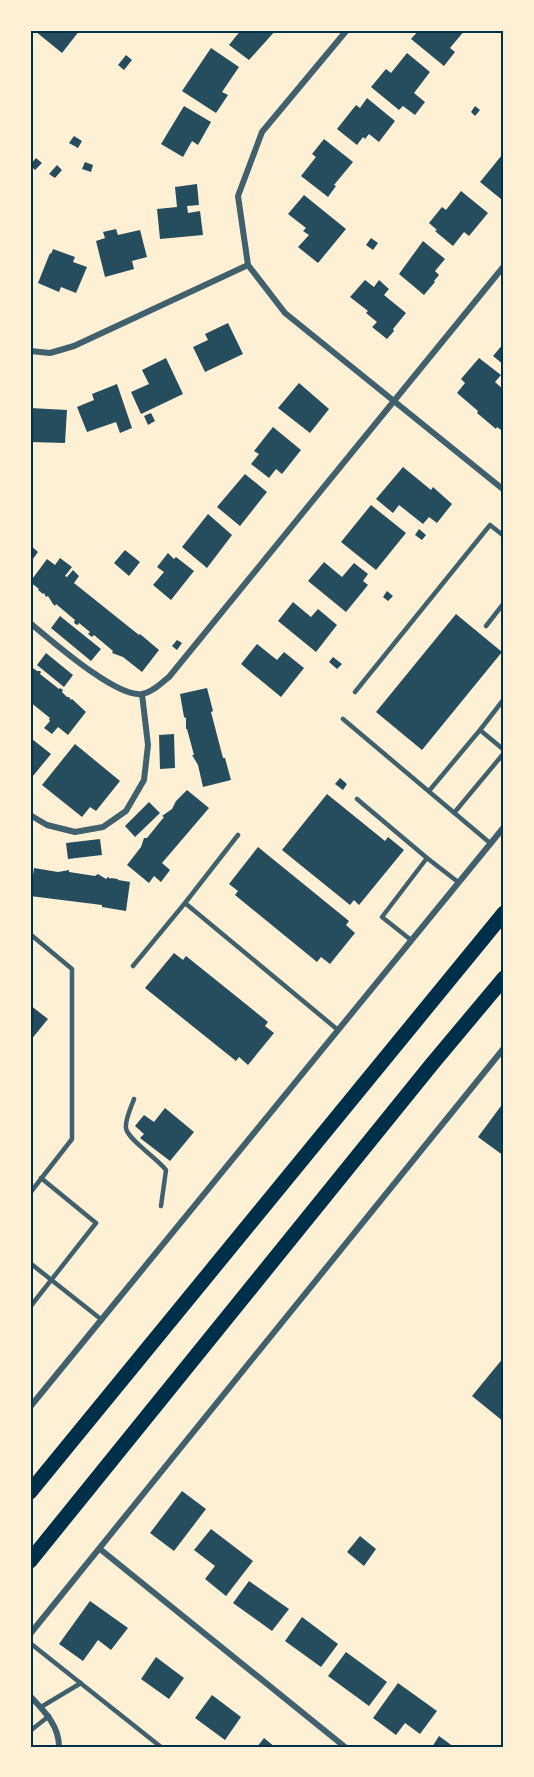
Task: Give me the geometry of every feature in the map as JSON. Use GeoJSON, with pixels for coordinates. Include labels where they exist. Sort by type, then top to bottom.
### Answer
{"type":"FeatureCollection","features":[{"type":"Feature","properties":{"kind":"main road"},"geometry":{"type":"LineString","coordinates":[[30,1492],[504,913]]}},
{"type":"Feature","properties":{"kind":"main road"},"geometry":{"type":"LineString","coordinates":[[30,1561],[504,978]]}},
{"type":"Feature","properties":{"kind":"street"},"geometry":{"type":"LineString","coordinates":[[347,30],[262,132],[238,196],[248,265],[285,313],[504,489]]}},
{"type":"Feature","properties":{"kind":"street"},"geometry":{"type":"LineString","coordinates":[[30,351],[50,353],[74,346],[248,265]]}},
{"type":"Feature","properties":{"kind":"street"},"geometry":{"type":"LineString","coordinates":[[30,623],[103,680],[126,693],[142,694],[156,688],[169,677],[504,266]]}},
{"type":"Feature","properties":{"kind":"street"},"geometry":{"type":"LineString","coordinates":[[30,815],[46,825],[75,832],[103,827],[126,811],[144,780],[148,745],[142,694]]}},
{"type":"Feature","properties":{"kind":"street"},"geometry":{"type":"LineString","coordinates":[[30,1407],[504,827]]}},
{"type":"Feature","properties":{"kind":"street"},"geometry":{"type":"LineString","coordinates":[[30,1634],[504,1048]]}},
{"type":"Feature","properties":{"kind":"street"},"geometry":{"type":"LineString","coordinates":[[100,1549],[345,1747]]}},
{"type":"Feature","properties":{"kind":"street"},"geometry":{"type":"LineString","coordinates":[[30,1696],[50,1716],[59,1738],[59,1747]]}},
{"type":"Feature","properties":{"kind":"lane"},"geometry":{"type":"LineString","coordinates":[[355,692],[490,525],[504,536]]}},
{"type":"Feature","properties":{"kind":"lane"},"geometry":{"type":"LineString","coordinates":[[486,626],[504,603]]}},
{"type":"Feature","properties":{"kind":"lane"},"geometry":{"type":"LineString","coordinates":[[429,791],[504,699]]}},
{"type":"Feature","properties":{"kind":"lane"},"geometry":{"type":"LineString","coordinates":[[343,719],[490,843]]}},
{"type":"Feature","properties":{"kind":"lane"},"geometry":{"type":"LineString","coordinates":[[454,813],[504,751],[480,730]]}},
{"type":"Feature","properties":{"kind":"lane"},"geometry":{"type":"LineString","coordinates":[[357,799],[458,882]]}},
{"type":"Feature","properties":{"kind":"lane"},"geometry":{"type":"LineString","coordinates":[[133,966],[238,835]]}},
{"type":"Feature","properties":{"kind":"lane"},"geometry":{"type":"LineString","coordinates":[[411,940],[381,917],[427,858]]}},
{"type":"Feature","properties":{"kind":"lane"},"geometry":{"type":"LineString","coordinates":[[185,903],[338,1030]]}},
{"type":"Feature","properties":{"kind":"lane"},"geometry":{"type":"LineString","coordinates":[[30,934],[72,969],[72,1139],[30,1193]]}},
{"type":"Feature","properties":{"kind":"lane"},"geometry":{"type":"LineString","coordinates":[[134,1100],[126,1129],[130,1137],[160,1162],[166,1170],[161,1206]]}},
{"type":"Feature","properties":{"kind":"lane"},"geometry":{"type":"LineString","coordinates":[[30,1307],[96,1223],[42,1178]]}},
{"type":"Feature","properties":{"kind":"lane"},"geometry":{"type":"LineString","coordinates":[[30,1263],[102,1320]]}},
{"type":"Feature","properties":{"kind":"lane"},"geometry":{"type":"LineString","coordinates":[[30,1643],[161,1747]]}},
{"type":"Feature","properties":{"kind":"lane"},"geometry":{"type":"LineString","coordinates":[[41,1707],[81,1683]]}},
{"type":"Feature","properties":{"kind":"lane"},"geometry":{"type":"LineString","coordinates":[[30,1731],[50,1716]]}},
{"type":"Feature","properties":{"kind":"building"},"geometry":{"type":"Polygon","coordinates":[[[80,30],[62,53],[35,31],[80,30]]]}},
{"type":"Feature","properties":{"kind":"building"},"geometry":{"type":"Polygon","coordinates":[[[241,30],[276,30],[249,60],[229,45],[241,30]]]}},
{"type":"Feature","properties":{"kind":"building"},"geometry":{"type":"Polygon","coordinates":[[[419,30],[465,30],[450,48],[455,52],[444,66],[411,39],[419,30]]]}},
{"type":"Feature","properties":{"kind":"building"},"geometry":{"type":"Polygon","coordinates":[[[211,48],[239,67],[222,92],[228,95],[216,113],[182,91],[211,48]]]}},
{"type":"Feature","properties":{"kind":"building"},"geometry":{"type":"Polygon","coordinates":[[[407,53],[430,72],[414,93],[425,102],[415,115],[403,106],[399,110],[371,87],[386,69],[391,73],[407,53]]]}},
{"type":"Feature","properties":{"kind":"building"},"geometry":{"type":"Polygon","coordinates":[[[126,55],[132,60],[124,70],[118,65],[126,55]]]}},
{"type":"Feature","properties":{"kind":"building"},"geometry":{"type":"Polygon","coordinates":[[[367,98],[395,121],[379,142],[369,134],[365,139],[363,137],[357,145],[337,129],[356,105],[360,108],[367,98]]]}},
{"type":"Feature","properties":{"kind":"building"},"geometry":{"type":"Polygon","coordinates":[[[184,106],[211,122],[198,145],[192,141],[183,157],[161,144],[184,106]]]}},
{"type":"Feature","properties":{"kind":"building"},"geometry":{"type":"Polygon","coordinates":[[[475,106],[480,110],[475,116],[471,112],[475,106]]]}},
{"type":"Feature","properties":{"kind":"building"},"geometry":{"type":"Polygon","coordinates":[[[74,136],[82,141],[78,148],[69,143],[74,136]]]}},
{"type":"Feature","properties":{"kind":"building"},"geometry":{"type":"Polygon","coordinates":[[[324,139],[353,162],[334,185],[336,186],[328,197],[301,176],[316,157],[312,154],[324,139]]]}},
{"type":"Feature","properties":{"kind":"building"},"geometry":{"type":"Polygon","coordinates":[[[502,155],[504,156],[504,195],[501,199],[480,182],[502,155]]]}},
{"type":"Feature","properties":{"kind":"building"},"geometry":{"type":"Polygon","coordinates":[[[36,158],[42,163],[35,170],[30,165],[36,158]]]}},
{"type":"Feature","properties":{"kind":"building"},"geometry":{"type":"Polygon","coordinates":[[[85,162],[93,165],[91,172],[82,169],[85,162]]]}},
{"type":"Feature","properties":{"kind":"building"},"geometry":{"type":"Polygon","coordinates":[[[57,165],[62,170],[55,178],[49,174],[57,165]]]}},
{"type":"Feature","properties":{"kind":"building"},"geometry":{"type":"Polygon","coordinates":[[[197,184],[199,205],[187,206],[188,213],[200,211],[203,235],[160,239],[157,209],[177,207],[175,187],[197,184]]]}},
{"type":"Feature","properties":{"kind":"building"},"geometry":{"type":"Polygon","coordinates":[[[461,191],[488,213],[469,236],[464,232],[453,246],[429,223],[442,207],[446,210],[461,191]]]}},
{"type":"Feature","properties":{"kind":"building"},"geometry":{"type":"Polygon","coordinates":[[[304,195],[346,229],[318,263],[298,247],[309,235],[303,231],[306,228],[288,214],[304,195]]]}},
{"type":"Feature","properties":{"kind":"building"},"geometry":{"type":"Polygon","coordinates":[[[116,229],[118,235],[140,230],[147,257],[132,261],[134,269],[105,277],[96,241],[105,238],[103,232],[116,229]]]}},
{"type":"Feature","properties":{"kind":"building"},"geometry":{"type":"Polygon","coordinates":[[[371,238],[378,243],[373,250],[366,245],[371,238]]]}},
{"type":"Feature","properties":{"kind":"building"},"geometry":{"type":"Polygon","coordinates":[[[423,241],[445,259],[435,271],[439,275],[435,282],[424,295],[399,274],[423,241]]]}},
{"type":"Feature","properties":{"kind":"building"},"geometry":{"type":"Polygon","coordinates":[[[53,249],[75,257],[73,262],[87,267],[76,293],[61,287],[59,292],[38,283],[53,249]]]}},
{"type":"Feature","properties":{"kind":"building"},"geometry":{"type":"Polygon","coordinates":[[[365,280],[374,287],[379,280],[389,289],[384,295],[406,313],[387,339],[372,327],[377,322],[366,313],[368,311],[350,297],[365,280]]]}},
{"type":"Feature","properties":{"kind":"building"},"geometry":{"type":"Polygon","coordinates":[[[228,323],[243,354],[205,372],[193,347],[208,340],[205,334],[228,323]]]}},
{"type":"Feature","properties":{"kind":"building"},"geometry":{"type":"Polygon","coordinates":[[[504,343],[504,365],[493,356],[504,343]]]}},
{"type":"Feature","properties":{"kind":"building"},"geometry":{"type":"Polygon","coordinates":[[[166,358],[183,394],[141,414],[131,392],[149,384],[142,370],[166,358]]]}},
{"type":"Feature","properties":{"kind":"building"},"geometry":{"type":"Polygon","coordinates":[[[479,358],[501,375],[495,382],[504,390],[504,432],[497,427],[496,429],[457,393],[465,383],[461,379],[479,358]]]}},
{"type":"Feature","properties":{"kind":"building"},"geometry":{"type":"Polygon","coordinates":[[[299,383],[329,409],[310,433],[278,408],[299,383]]]}},
{"type":"Feature","properties":{"kind":"building"},"geometry":{"type":"Polygon","coordinates":[[[117,384],[132,428],[120,433],[116,422],[87,432],[77,407],[94,400],[92,394],[117,384]]]}},
{"type":"Feature","properties":{"kind":"building"},"geometry":{"type":"Polygon","coordinates":[[[30,408],[67,410],[65,443],[30,442],[30,408]]]}},
{"type":"Feature","properties":{"kind":"building"},"geometry":{"type":"Polygon","coordinates":[[[151,413],[155,421],[148,425],[144,416],[151,413]]]}},
{"type":"Feature","properties":{"kind":"building"},"geometry":{"type":"Polygon","coordinates":[[[273,427],[301,450],[282,474],[276,469],[269,478],[251,464],[259,454],[254,451],[273,427]]]}},
{"type":"Feature","properties":{"kind":"building"},"geometry":{"type":"Polygon","coordinates":[[[403,467],[431,490],[433,487],[452,504],[437,523],[429,517],[423,524],[399,505],[393,513],[376,499],[403,467]]]}},
{"type":"Feature","properties":{"kind":"building"},"geometry":{"type":"Polygon","coordinates":[[[245,474],[267,492],[240,526],[217,507],[245,474]]]}},
{"type":"Feature","properties":{"kind":"building"},"geometry":{"type":"Polygon","coordinates":[[[371,505],[406,533],[376,570],[341,542],[371,505]]]}},
{"type":"Feature","properties":{"kind":"building"},"geometry":{"type":"Polygon","coordinates":[[[208,514],[232,535],[207,568],[182,547],[208,514]]]}},
{"type":"Feature","properties":{"kind":"building"},"geometry":{"type":"Polygon","coordinates":[[[419,529],[426,535],[422,540],[415,535],[419,529]]]}},
{"type":"Feature","properties":{"kind":"building"},"geometry":{"type":"Polygon","coordinates":[[[30,545],[38,552],[30,563],[30,545]]]}},
{"type":"Feature","properties":{"kind":"building"},"geometry":{"type":"Polygon","coordinates":[[[125,550],[140,562],[129,576],[114,563],[125,550]]]}},
{"type":"Feature","properties":{"kind":"building"},"geometry":{"type":"Polygon","coordinates":[[[168,553],[194,571],[171,600],[153,585],[164,572],[157,567],[168,553]]]}},
{"type":"Feature","properties":{"kind":"building"},"geometry":{"type":"Polygon","coordinates":[[[60,558],[72,567],[65,576],[67,577],[73,570],[79,576],[74,583],[159,650],[142,672],[123,657],[112,653],[113,651],[94,635],[92,637],[88,634],[90,632],[79,623],[75,624],[75,620],[56,604],[55,606],[48,596],[46,597],[30,582],[47,559],[55,565],[60,558]]]}},
{"type":"Feature","properties":{"kind":"building"},"geometry":{"type":"Polygon","coordinates":[[[324,562],[342,577],[354,563],[368,574],[363,581],[368,585],[346,612],[308,581],[324,562]]]}},
{"type":"Feature","properties":{"kind":"building"},"geometry":{"type":"Polygon","coordinates":[[[387,591],[393,596],[388,601],[383,597],[387,591]]]}},
{"type":"Feature","properties":{"kind":"building"},"geometry":{"type":"Polygon","coordinates":[[[293,602],[311,617],[318,609],[337,625],[316,652],[278,621],[293,602]]]}},
{"type":"Feature","properties":{"kind":"building"},"geometry":{"type":"Polygon","coordinates":[[[456,614],[502,652],[422,750],[376,712],[456,614]]]}},
{"type":"Feature","properties":{"kind":"building"},"geometry":{"type":"Polygon","coordinates":[[[60,616],[101,649],[91,661],[51,628],[60,616]]]}},
{"type":"Feature","properties":{"kind":"building"},"geometry":{"type":"Polygon","coordinates":[[[177,640],[182,643],[177,650],[172,646],[177,640]]]}},
{"type":"Feature","properties":{"kind":"building"},"geometry":{"type":"Polygon","coordinates":[[[257,644],[277,660],[284,652],[304,668],[281,697],[241,664],[257,644]]]}},
{"type":"Feature","properties":{"kind":"building"},"geometry":{"type":"Polygon","coordinates":[[[46,653],[73,675],[64,687],[37,665],[46,653]]]}},
{"type":"Feature","properties":{"kind":"building"},"geometry":{"type":"Polygon","coordinates":[[[333,657],[342,664],[337,669],[329,662],[333,657]]]}},
{"type":"Feature","properties":{"kind":"building"},"geometry":{"type":"Polygon","coordinates":[[[30,666],[40,671],[40,674],[63,690],[62,692],[67,697],[86,712],[68,735],[58,727],[52,734],[44,728],[50,718],[30,702],[30,666]]]}},
{"type":"Feature","properties":{"kind":"building"},"geometry":{"type":"Polygon","coordinates":[[[207,688],[223,758],[225,758],[231,780],[203,787],[198,765],[192,755],[194,755],[186,729],[186,718],[180,694],[207,688]]]}},
{"type":"Feature","properties":{"kind":"building"},"geometry":{"type":"Polygon","coordinates":[[[174,734],[175,768],[160,769],[159,735],[174,734]]]}},
{"type":"Feature","properties":{"kind":"building"},"geometry":{"type":"Polygon","coordinates":[[[30,739],[51,754],[33,776],[30,773],[30,739]]]}},
{"type":"Feature","properties":{"kind":"building"},"geometry":{"type":"Polygon","coordinates":[[[75,744],[120,781],[96,811],[90,807],[82,817],[42,785],[75,744]]]}},
{"type":"Feature","properties":{"kind":"building"},"geometry":{"type":"Polygon","coordinates":[[[340,778],[347,784],[343,790],[335,784],[340,778]]]}},
{"type":"Feature","properties":{"kind":"building"},"geometry":{"type":"Polygon","coordinates":[[[187,790],[209,808],[162,863],[170,870],[161,882],[154,876],[149,883],[127,865],[141,847],[144,838],[147,838],[164,817],[162,816],[172,809],[176,801],[187,790]]]}},
{"type":"Feature","properties":{"kind":"building"},"geometry":{"type":"Polygon","coordinates":[[[327,794],[385,841],[388,837],[404,850],[359,905],[354,900],[350,905],[282,850],[327,794]]]}},
{"type":"Feature","properties":{"kind":"building"},"geometry":{"type":"Polygon","coordinates":[[[149,802],[160,813],[135,837],[125,826],[149,802]]]}},
{"type":"Feature","properties":{"kind":"building"},"geometry":{"type":"Polygon","coordinates":[[[100,839],[102,855],[68,859],[66,843],[100,839]]]}},
{"type":"Feature","properties":{"kind":"building"},"geometry":{"type":"Polygon","coordinates":[[[258,847],[349,921],[346,925],[355,933],[330,964],[321,957],[317,962],[235,895],[238,891],[229,884],[258,847]]]}},
{"type":"Feature","properties":{"kind":"building"},"geometry":{"type":"Polygon","coordinates":[[[34,868],[58,872],[69,870],[69,872],[95,876],[98,874],[106,879],[108,877],[130,882],[126,911],[102,907],[102,905],[30,896],[34,868]]]}},
{"type":"Feature","properties":{"kind":"building"},"geometry":{"type":"Polygon","coordinates":[[[174,953],[183,960],[186,956],[268,1022],[265,1026],[274,1033],[248,1065],[239,1057],[236,1061],[145,988],[174,953]]]}},
{"type":"Feature","properties":{"kind":"building"},"geometry":{"type":"Polygon","coordinates":[[[30,1005],[48,1019],[30,1041],[30,1005]]]}},
{"type":"Feature","properties":{"kind":"building"},"geometry":{"type":"Polygon","coordinates":[[[501,1106],[504,1108],[504,1156],[478,1137],[501,1106]]]}},
{"type":"Feature","properties":{"kind":"building"},"geometry":{"type":"Polygon","coordinates":[[[165,1108],[194,1132],[170,1161],[140,1138],[144,1134],[135,1126],[144,1115],[154,1122],[165,1108]]]}},
{"type":"Feature","properties":{"kind":"building"},"geometry":{"type":"Polygon","coordinates":[[[504,1357],[504,1422],[472,1396],[504,1357]]]}},
{"type":"Feature","properties":{"kind":"building"},"geometry":{"type":"Polygon","coordinates":[[[182,1491],[206,1509],[174,1551],[150,1533],[182,1491]]]}},
{"type":"Feature","properties":{"kind":"building"},"geometry":{"type":"Polygon","coordinates":[[[211,1529],[253,1561],[226,1596],[205,1579],[215,1566],[194,1550],[211,1529]]]}},
{"type":"Feature","properties":{"kind":"building"},"geometry":{"type":"Polygon","coordinates":[[[360,1536],[376,1549],[364,1566],[347,1552],[360,1536]]]}},
{"type":"Feature","properties":{"kind":"building"},"geometry":{"type":"Polygon","coordinates":[[[249,1581],[289,1609],[272,1631],[233,1603],[249,1581]]]}},
{"type":"Feature","properties":{"kind":"building"},"geometry":{"type":"Polygon","coordinates":[[[90,1601],[128,1628],[111,1650],[98,1640],[83,1661],[59,1644],[90,1601]]]}},
{"type":"Feature","properties":{"kind":"building"},"geometry":{"type":"Polygon","coordinates":[[[302,1617],[338,1644],[321,1667],[285,1641],[302,1617]]]}},
{"type":"Feature","properties":{"kind":"building"},"geometry":{"type":"Polygon","coordinates":[[[346,1652],[387,1682],[369,1706],[328,1676],[346,1652]]]}},
{"type":"Feature","properties":{"kind":"building"},"geometry":{"type":"Polygon","coordinates":[[[156,1657],[184,1678],[169,1699],[141,1679],[156,1657]]]}},
{"type":"Feature","properties":{"kind":"building"},"geometry":{"type":"Polygon","coordinates":[[[398,1683],[437,1711],[420,1734],[405,1723],[396,1735],[373,1718],[398,1683]]]}},
{"type":"Feature","properties":{"kind":"building"},"geometry":{"type":"Polygon","coordinates":[[[212,1695],[241,1717],[225,1740],[195,1718],[212,1695]]]}},
{"type":"Feature","properties":{"kind":"building"},"geometry":{"type":"Polygon","coordinates":[[[439,1736],[454,1747],[432,1747],[439,1736]]]}},
{"type":"Feature","properties":{"kind":"building"},"geometry":{"type":"Polygon","coordinates":[[[264,1738],[275,1747],[257,1747],[264,1738]]]}}]}
